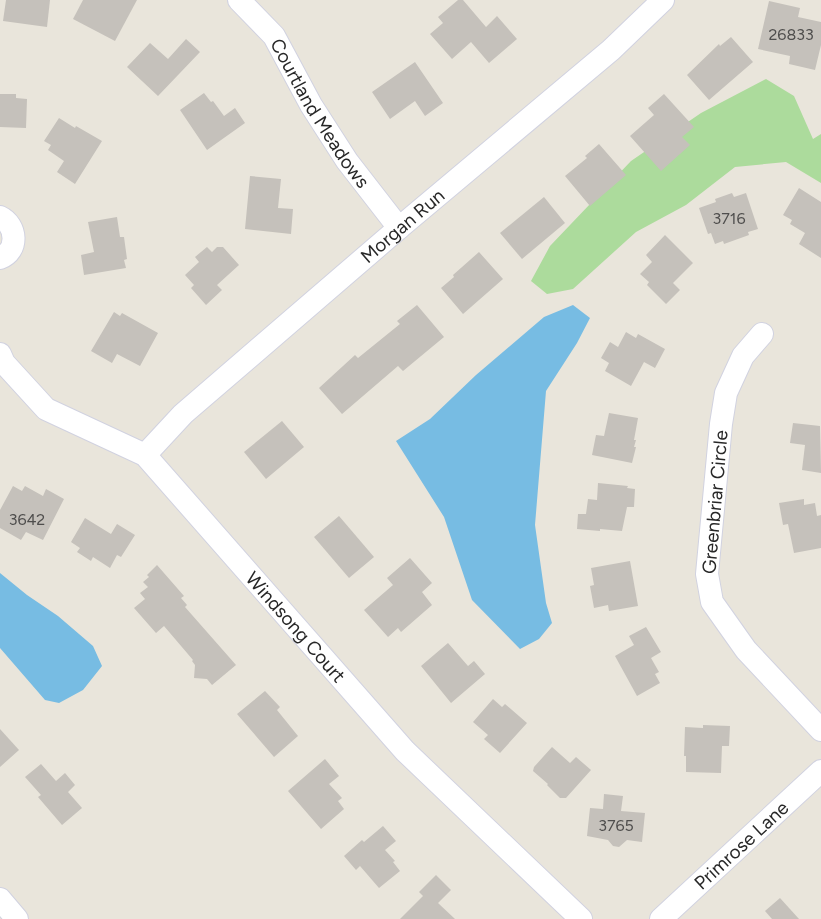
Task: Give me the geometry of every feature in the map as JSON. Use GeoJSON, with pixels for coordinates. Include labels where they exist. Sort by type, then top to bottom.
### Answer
{"type":"FeatureCollection","features":[{"type":"Feature","properties":{"kind":"street","name":"Courtland Meadows"},"geometry":{"type":"LineString","coordinates":[[239,0],[274,36],[311,105],[337,145],[399,228]]}},
{"type":"Feature","properties":{"kind":"street","name":"Morgan Run"},"geometry":{"type":"LineString","coordinates":[[145,455],[183,414],[399,228],[611,50],[662,0]]}},
{"type":"Feature","properties":{"kind":"street"},"geometry":{"type":"LineString","coordinates":[[0,217],[8,222],[13,231],[14,242],[10,251],[0,258]]}},
{"type":"Feature","properties":{"kind":"street","name":"Greenbriar Circle"},"geometry":{"type":"LineString","coordinates":[[762,334],[743,356],[726,393],[721,424],[707,574],[712,602],[746,650],[821,730]]}},
{"type":"Feature","properties":{"kind":"street","name":"Windsong Court"},"geometry":{"type":"LineString","coordinates":[[0,354],[4,363],[46,409],[145,455],[405,751],[581,919]]}},
{"type":"Feature","properties":{"kind":"street","name":"Primrose Lane"},"geometry":{"type":"LineString","coordinates":[[661,919],[821,771]]}},
{"type":"Feature","properties":{"kind":"street"},"geometry":{"type":"LineString","coordinates":[[0,899],[17,919]]}},
{"type":"Feature","properties":{"kind":"green space"},"geometry":{"type":"Polygon","coordinates":[[[766,79],[794,96],[813,139],[821,134],[821,183],[786,162],[735,167],[686,205],[636,232],[573,289],[547,294],[531,281],[550,246],[631,161],[701,113],[766,79]]]}},
{"type":"Feature","properties":{"kind":"water"},"geometry":{"type":"Polygon","coordinates":[[[573,305],[590,318],[577,343],[546,391],[535,525],[546,603],[552,623],[539,639],[520,649],[472,600],[444,517],[396,441],[430,419],[476,375],[544,317],[573,305]]]}},
{"type":"Feature","properties":{"kind":"water"},"geometry":{"type":"Polygon","coordinates":[[[0,573],[27,595],[58,616],[93,646],[102,666],[83,690],[59,703],[45,700],[0,648],[0,573]]]}},
{"type":"Feature","properties":{"kind":"building"},"geometry":{"type":"Polygon","coordinates":[[[6,0],[50,0],[47,27],[3,21],[6,0]]]}},
{"type":"Feature","properties":{"kind":"building"},"geometry":{"type":"Polygon","coordinates":[[[83,0],[137,0],[115,41],[73,19],[83,0]]]}},
{"type":"Feature","properties":{"kind":"building"},"geometry":{"type":"Polygon","coordinates":[[[458,0],[463,0],[486,27],[497,16],[517,39],[489,63],[471,42],[452,59],[430,34],[443,23],[438,17],[458,0]]]}},
{"type":"Feature","properties":{"kind":"building"},"geometry":{"type":"Polygon","coordinates":[[[769,1],[800,8],[798,17],[821,22],[821,45],[815,70],[789,64],[790,56],[758,49],[769,1]]]}},
{"type":"Feature","properties":{"kind":"building"},"geometry":{"type":"Polygon","coordinates":[[[731,37],[753,62],[709,100],[687,75],[719,44],[720,46],[731,37]]]}},
{"type":"Feature","properties":{"kind":"building"},"geometry":{"type":"Polygon","coordinates":[[[186,39],[200,52],[158,96],[127,67],[150,43],[168,59],[186,39]]]}},
{"type":"Feature","properties":{"kind":"building"},"geometry":{"type":"Polygon","coordinates":[[[415,62],[443,103],[425,116],[415,101],[390,119],[372,92],[415,62]]]}},
{"type":"Feature","properties":{"kind":"building"},"geometry":{"type":"Polygon","coordinates":[[[204,93],[211,102],[213,101],[224,116],[235,108],[245,123],[207,150],[180,110],[204,93]]]}},
{"type":"Feature","properties":{"kind":"building"},"geometry":{"type":"Polygon","coordinates":[[[0,94],[16,94],[16,98],[27,99],[26,128],[0,127],[0,94]]]}},
{"type":"Feature","properties":{"kind":"building"},"geometry":{"type":"Polygon","coordinates":[[[664,94],[694,127],[682,137],[690,145],[661,171],[630,136],[654,115],[648,108],[664,94]]]}},
{"type":"Feature","properties":{"kind":"building"},"geometry":{"type":"Polygon","coordinates":[[[59,118],[102,141],[75,184],[57,172],[64,161],[48,150],[51,145],[44,141],[59,118]]]}},
{"type":"Feature","properties":{"kind":"building"},"geometry":{"type":"Polygon","coordinates":[[[599,144],[626,175],[590,206],[565,176],[587,158],[585,156],[599,144]]]}},
{"type":"Feature","properties":{"kind":"building"},"geometry":{"type":"Polygon","coordinates":[[[250,176],[281,179],[278,208],[293,209],[291,234],[245,229],[250,176]]]}},
{"type":"Feature","properties":{"kind":"building"},"geometry":{"type":"Polygon","coordinates":[[[799,188],[821,202],[821,258],[799,244],[805,233],[790,224],[792,220],[783,215],[799,188]]]}},
{"type":"Feature","properties":{"kind":"building"},"geometry":{"type":"Polygon","coordinates":[[[732,193],[734,197],[746,193],[758,229],[748,232],[749,235],[724,244],[723,241],[715,244],[711,233],[708,234],[699,208],[716,202],[715,199],[732,193]]]}},
{"type":"Feature","properties":{"kind":"building"},"geometry":{"type":"Polygon","coordinates":[[[544,197],[565,223],[522,259],[500,233],[544,197]]]}},
{"type":"Feature","properties":{"kind":"building"},"geometry":{"type":"Polygon","coordinates":[[[117,217],[120,237],[124,237],[127,259],[124,260],[126,268],[84,275],[81,255],[94,252],[88,222],[117,217]]]}},
{"type":"Feature","properties":{"kind":"building"},"geometry":{"type":"Polygon","coordinates":[[[665,235],[693,263],[673,283],[680,290],[666,304],[647,285],[649,282],[640,274],[652,262],[646,255],[665,235]]]}},
{"type":"Feature","properties":{"kind":"building"},"geometry":{"type":"Polygon","coordinates":[[[207,247],[212,252],[217,247],[223,247],[239,265],[217,285],[222,290],[206,305],[191,288],[194,285],[185,275],[199,262],[195,257],[207,247]]]}},
{"type":"Feature","properties":{"kind":"building"},"geometry":{"type":"Polygon","coordinates":[[[479,252],[503,279],[463,314],[441,288],[479,252]]]}},
{"type":"Feature","properties":{"kind":"building"},"geometry":{"type":"Polygon","coordinates":[[[417,305],[444,337],[403,371],[398,366],[342,414],[319,388],[355,355],[358,358],[400,324],[397,321],[417,305]]]}},
{"type":"Feature","properties":{"kind":"building"},"geometry":{"type":"Polygon","coordinates":[[[114,312],[120,316],[122,313],[158,333],[140,366],[117,354],[112,363],[91,351],[114,312]]]}},
{"type":"Feature","properties":{"kind":"building"},"geometry":{"type":"Polygon","coordinates":[[[626,332],[636,338],[638,334],[665,349],[655,368],[644,362],[631,386],[605,371],[609,363],[601,358],[610,342],[618,347],[626,332]]]}},
{"type":"Feature","properties":{"kind":"building"},"geometry":{"type":"Polygon","coordinates":[[[609,413],[638,418],[634,440],[636,440],[634,447],[636,447],[632,463],[592,455],[596,435],[604,436],[609,413]]]}},
{"type":"Feature","properties":{"kind":"building"},"geometry":{"type":"Polygon","coordinates":[[[282,421],[304,447],[266,479],[244,452],[282,421]]]}},
{"type":"Feature","properties":{"kind":"building"},"geometry":{"type":"Polygon","coordinates":[[[793,423],[820,426],[821,473],[802,470],[805,445],[790,443],[793,423]]]}},
{"type":"Feature","properties":{"kind":"building"},"geometry":{"type":"Polygon","coordinates":[[[598,483],[628,486],[627,488],[635,489],[634,507],[627,507],[622,531],[577,529],[578,514],[586,514],[588,499],[597,500],[598,483]]]}},
{"type":"Feature","properties":{"kind":"building"},"geometry":{"type":"Polygon","coordinates":[[[13,486],[22,491],[25,486],[43,496],[46,489],[64,499],[43,540],[26,532],[21,540],[0,528],[0,510],[13,486]]]}},
{"type":"Feature","properties":{"kind":"building"},"geometry":{"type":"Polygon","coordinates":[[[804,499],[804,505],[815,503],[817,516],[821,515],[821,548],[794,553],[788,524],[783,525],[779,503],[804,499]]]}},
{"type":"Feature","properties":{"kind":"building"},"geometry":{"type":"Polygon","coordinates":[[[339,516],[374,557],[349,578],[314,537],[339,516]]]}},
{"type":"Feature","properties":{"kind":"building"},"geometry":{"type":"Polygon","coordinates":[[[85,518],[111,534],[117,524],[135,535],[121,557],[117,555],[110,568],[93,557],[91,561],[77,552],[80,548],[71,542],[85,518]]]}},
{"type":"Feature","properties":{"kind":"building"},"geometry":{"type":"Polygon","coordinates":[[[410,558],[432,583],[422,592],[432,605],[401,632],[398,628],[388,637],[364,610],[393,585],[387,578],[410,558]]]}},
{"type":"Feature","properties":{"kind":"building"},"geometry":{"type":"Polygon","coordinates":[[[630,561],[638,606],[609,611],[608,605],[594,608],[590,586],[594,585],[591,568],[630,561]]]}},
{"type":"Feature","properties":{"kind":"building"},"geometry":{"type":"Polygon","coordinates":[[[157,565],[184,596],[181,598],[187,605],[185,607],[236,665],[212,685],[207,679],[194,678],[195,665],[193,660],[164,626],[156,633],[134,608],[145,599],[140,593],[148,587],[143,582],[157,565]]]}},
{"type":"Feature","properties":{"kind":"building"},"geometry":{"type":"Polygon","coordinates":[[[646,627],[661,652],[651,658],[659,672],[655,674],[660,683],[637,696],[615,656],[634,645],[629,636],[646,627]]]}},
{"type":"Feature","properties":{"kind":"building"},"geometry":{"type":"Polygon","coordinates":[[[448,643],[468,666],[474,661],[485,674],[451,703],[421,666],[448,643]]]}},
{"type":"Feature","properties":{"kind":"building"},"geometry":{"type":"Polygon","coordinates":[[[265,691],[280,707],[277,710],[298,736],[274,757],[237,714],[265,691]]]}},
{"type":"Feature","properties":{"kind":"building"},"geometry":{"type":"Polygon","coordinates":[[[493,699],[502,707],[505,704],[527,723],[500,753],[484,739],[488,735],[473,722],[493,699]]]}},
{"type":"Feature","properties":{"kind":"building"},"geometry":{"type":"Polygon","coordinates":[[[703,725],[730,726],[729,746],[722,746],[721,773],[686,772],[686,756],[684,756],[685,727],[703,728],[703,725]]]}},
{"type":"Feature","properties":{"kind":"building"},"geometry":{"type":"Polygon","coordinates":[[[0,729],[19,750],[0,767],[0,729]]]}},
{"type":"Feature","properties":{"kind":"building"},"geometry":{"type":"Polygon","coordinates":[[[552,747],[570,763],[576,757],[591,770],[566,798],[560,798],[533,771],[534,767],[552,747]]]}},
{"type":"Feature","properties":{"kind":"building"},"geometry":{"type":"Polygon","coordinates":[[[325,759],[339,776],[329,784],[342,798],[338,801],[344,809],[321,829],[288,791],[325,759]]]}},
{"type":"Feature","properties":{"kind":"building"},"geometry":{"type":"Polygon","coordinates":[[[41,764],[56,781],[65,773],[75,785],[68,792],[82,808],[62,825],[38,797],[41,795],[25,777],[41,764]]]}},
{"type":"Feature","properties":{"kind":"building"},"geometry":{"type":"Polygon","coordinates":[[[604,794],[623,796],[621,811],[645,813],[642,842],[627,840],[619,847],[613,846],[608,840],[587,836],[590,808],[603,809],[604,794]]]}},
{"type":"Feature","properties":{"kind":"building"},"geometry":{"type":"Polygon","coordinates":[[[383,826],[396,841],[385,850],[395,861],[393,862],[400,871],[379,888],[360,866],[356,870],[344,856],[362,840],[364,842],[383,826]]]}},
{"type":"Feature","properties":{"kind":"building"},"geometry":{"type":"Polygon","coordinates":[[[436,875],[451,890],[438,903],[455,919],[400,919],[423,896],[419,892],[436,875]]]}},
{"type":"Feature","properties":{"kind":"building"},"geometry":{"type":"Polygon","coordinates":[[[780,898],[799,919],[772,919],[765,911],[780,898]]]}}]}
